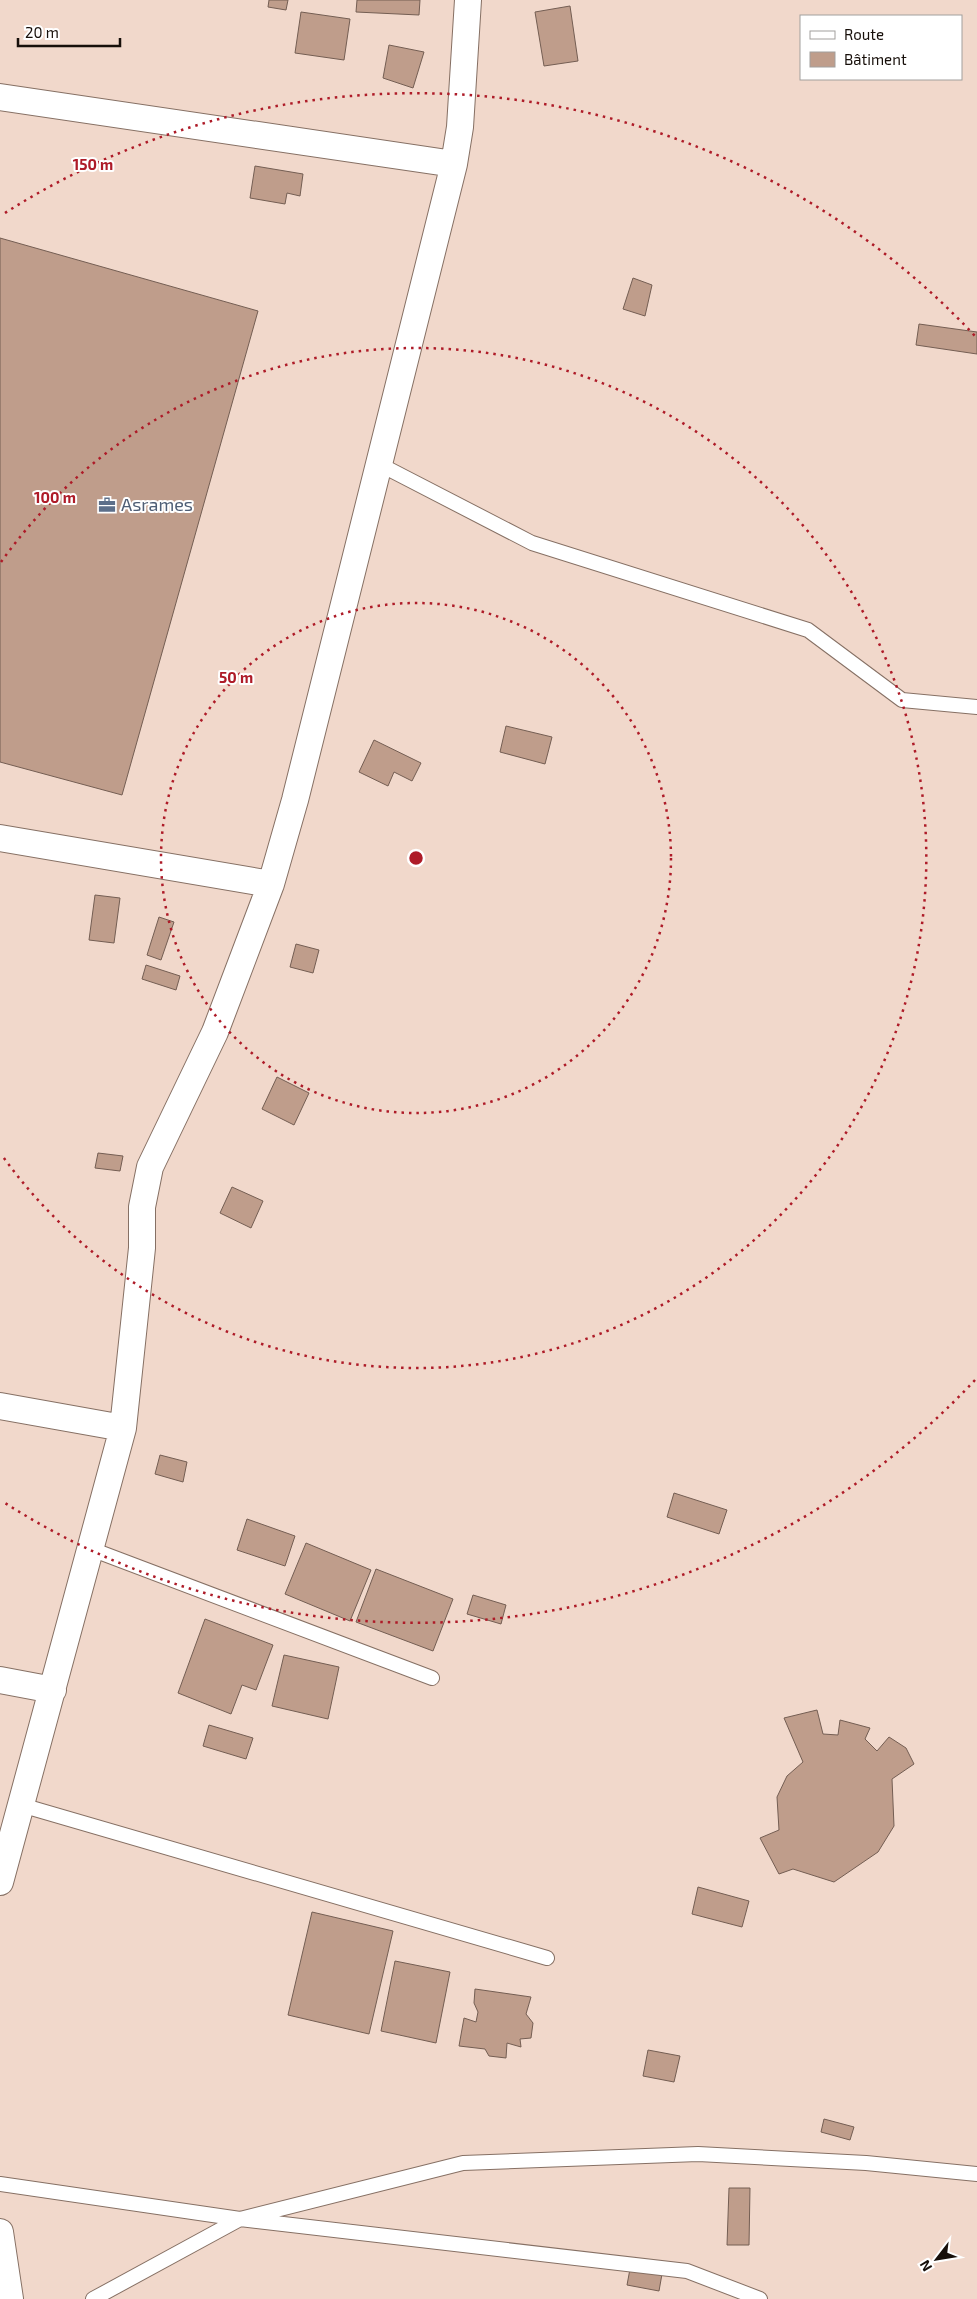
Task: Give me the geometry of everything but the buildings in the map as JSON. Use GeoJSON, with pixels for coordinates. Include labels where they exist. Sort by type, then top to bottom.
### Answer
{"type":"FeatureCollection","features":[{"type":"Feature","properties":{"kind":"street"},"geometry":{"type":"LineString","coordinates":[[0,1882],[5,1842],[21,1805],[54,1690],[123,1428],[142,1248],[142,1207],[150,1167],[216,1032],[271,884],[295,800],[454,164],[460,127],[468,0]]}},
{"type":"Feature","properties":{"kind":"street"},"geometry":{"type":"LineString","coordinates":[[0,97],[454,164]]}},
{"type":"Feature","properties":{"kind":"street"},"geometry":{"type":"LineString","coordinates":[[0,838],[271,884]]}},
{"type":"Feature","properties":{"kind":"street"},"geometry":{"type":"LineString","coordinates":[[0,1406],[123,1428]]}},
{"type":"Feature","properties":{"kind":"street"},"geometry":{"type":"LineString","coordinates":[[0,1680],[54,1690]]}},
{"type":"Feature","properties":{"kind":"street"},"geometry":{"type":"LineString","coordinates":[[0,2232],[10,2299]]}},
{"type":"Feature","properties":{"kind":"lane"},"geometry":{"type":"LineString","coordinates":[[379,464],[532,543],[808,630],[902,700],[977,707]]}},
{"type":"Feature","properties":{"kind":"lane"},"geometry":{"type":"LineString","coordinates":[[91,1549],[432,1678]]}},
{"type":"Feature","properties":{"kind":"lane"},"geometry":{"type":"LineString","coordinates":[[21,1805],[547,1958]]}},
{"type":"Feature","properties":{"kind":"lane"},"geometry":{"type":"LineString","coordinates":[[93,2299],[240,2219],[463,2162],[698,2154],[866,2162],[977,2174]]}},
{"type":"Feature","properties":{"kind":"lane"},"geometry":{"type":"LineString","coordinates":[[0,2184],[240,2219],[687,2271],[760,2299]]}},
{"type":"Feature","properties":{"kind":"place","name":"Asrames"},"geometry":{"type":"Point","coordinates":[107,505]}}]}
